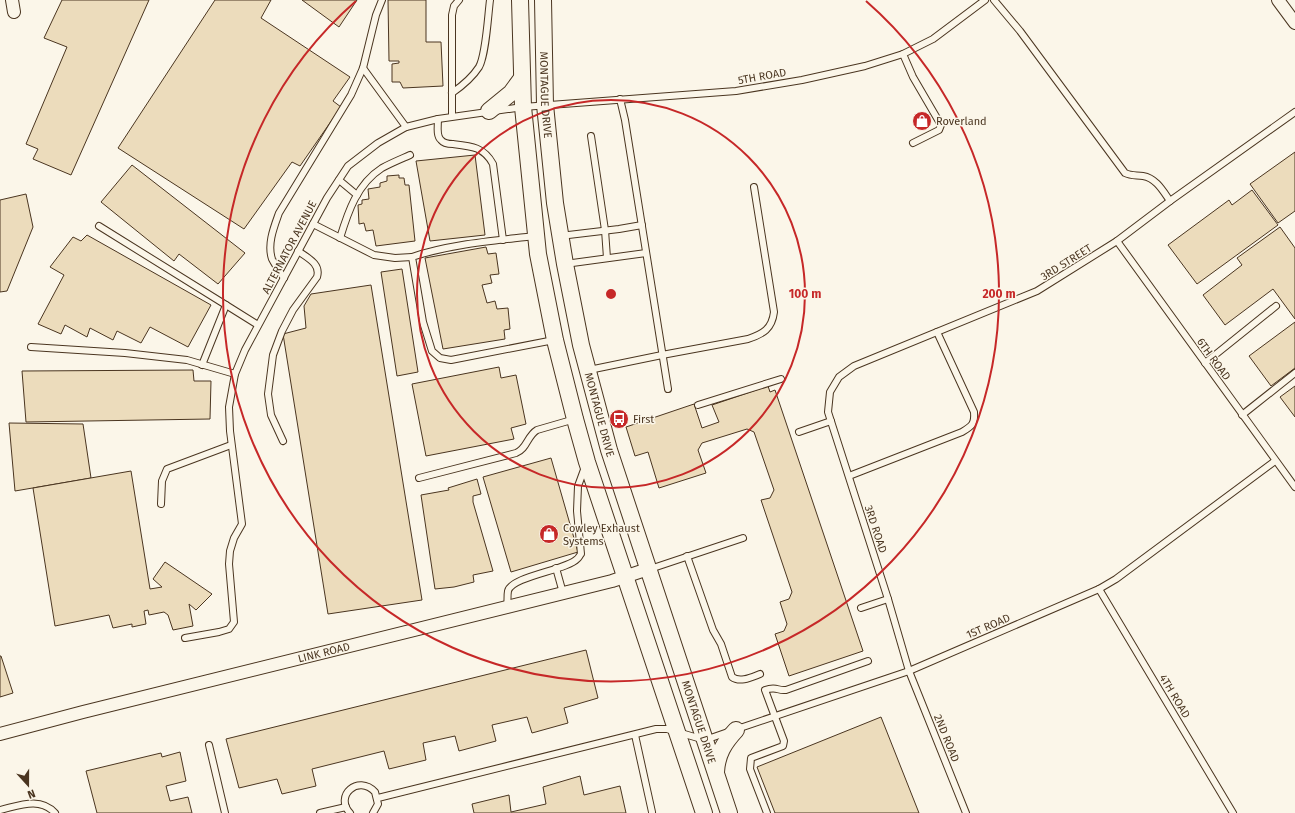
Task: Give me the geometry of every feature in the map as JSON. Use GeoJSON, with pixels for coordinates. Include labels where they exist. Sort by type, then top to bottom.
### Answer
{"type":"FeatureCollection","features":[{"type":"Feature","properties":{"kind":"main road","name":"MONTAGUE DRIVE"},"geometry":{"type":"LineString","coordinates":[[520,0],[523,107],[538,254],[547,306],[587,462],[704,813]]}},
{"type":"Feature","properties":{"kind":"main road","name":"MONTAGUE DRIVE"},"geometry":{"type":"LineString","coordinates":[[543,0],[545,105],[555,203],[565,264],[587,371],[609,450],[729,813]]}},
{"type":"Feature","properties":{"kind":"main road"},"geometry":{"type":"LineString","coordinates":[[489,111],[511,93],[522,78]]}},
{"type":"Feature","properties":{"kind":"main road"},"geometry":{"type":"LineString","coordinates":[[716,774],[716,761],[720,750],[736,730]]}},
{"type":"Feature","properties":{"kind":"street"},"geometry":{"type":"LineString","coordinates":[[12,0],[14,12]]}},
{"type":"Feature","properties":{"kind":"street"},"geometry":{"type":"LineString","coordinates":[[1278,0],[1295,24]]}},
{"type":"Feature","properties":{"kind":"street","name":"LINK ROAD"},"geometry":{"type":"LineString","coordinates":[[0,734],[83,712],[564,593],[625,577],[648,569]]}},
{"type":"Feature","properties":{"kind":"lane"},"geometry":{"type":"LineString","coordinates":[[284,278],[272,258],[271,248],[272,234],[279,212],[351,95],[363,68],[376,15],[382,0]]}},
{"type":"Feature","properties":{"kind":"lane"},"geometry":{"type":"LineString","coordinates":[[452,116],[452,15],[454,6],[459,0]]}},
{"type":"Feature","properties":{"kind":"lane"},"geometry":{"type":"LineString","coordinates":[[452,93],[467,82],[480,66],[490,0]]}},
{"type":"Feature","properties":{"kind":"lane","name":"5TH ROAD"},"geometry":{"type":"LineString","coordinates":[[523,107],[736,91],[802,80],[865,66],[903,54],[933,39],[985,0]]}},
{"type":"Feature","properties":{"kind":"lane"},"geometry":{"type":"LineString","coordinates":[[994,0],[1020,32],[1125,173],[1152,179],[1170,201]]}},
{"type":"Feature","properties":{"kind":"lane"},"geometry":{"type":"LineString","coordinates":[[903,54],[913,77],[941,125],[939,130],[913,143]]}},
{"type":"Feature","properties":{"kind":"lane"},"geometry":{"type":"LineString","coordinates":[[363,68],[406,127]]}},
{"type":"Feature","properties":{"kind":"lane"},"geometry":{"type":"LineString","coordinates":[[620,99],[625,120],[668,389]]}},
{"type":"Feature","properties":{"kind":"lane","name":"ALTERNATOR AVENUE"},"geometry":{"type":"LineString","coordinates":[[185,638],[229,629],[234,622],[229,564],[230,551],[234,538],[242,524],[231,445],[229,407],[235,374],[258,325],[327,198],[348,166],[378,143],[406,127],[452,116],[523,107]]}},
{"type":"Feature","properties":{"kind":"lane","name":"3RD STREET"},"geometry":{"type":"LineString","coordinates":[[830,392],[839,377],[854,366],[1037,291],[1117,241],[1170,201],[1295,112]]}},
{"type":"Feature","properties":{"kind":"lane"},"geometry":{"type":"LineString","coordinates":[[438,119],[438,135],[440,140],[444,143],[466,145],[483,151],[493,164],[503,240]]}},
{"type":"Feature","properties":{"kind":"lane"},"geometry":{"type":"LineString","coordinates":[[591,136],[605,230],[607,258]]}},
{"type":"Feature","properties":{"kind":"lane"},"geometry":{"type":"LineString","coordinates":[[340,238],[348,212],[357,195],[367,181],[381,168],[410,155]]}},
{"type":"Feature","properties":{"kind":"lane"},"geometry":{"type":"LineString","coordinates":[[339,180],[357,195]]}},
{"type":"Feature","properties":{"kind":"lane"},"geometry":{"type":"LineString","coordinates":[[587,371],[748,339],[761,335],[769,327],[773,320],[774,312],[754,186]]}},
{"type":"Feature","properties":{"kind":"lane"},"geometry":{"type":"LineString","coordinates":[[313,224],[374,255],[395,258],[412,257],[452,246],[536,236]]}},
{"type":"Feature","properties":{"kind":"lane"},"geometry":{"type":"LineString","coordinates":[[560,236],[642,225]]}},
{"type":"Feature","properties":{"kind":"lane"},"geometry":{"type":"LineString","coordinates":[[99,226],[258,325]]}},
{"type":"Feature","properties":{"kind":"lane","name":"6TH ROAD"},"geometry":{"type":"LineString","coordinates":[[1117,241],[1295,487]]}},
{"type":"Feature","properties":{"kind":"lane"},"geometry":{"type":"LineString","coordinates":[[283,441],[271,415],[268,394],[273,355],[292,310],[317,277],[319,272],[316,264],[298,251]]}},
{"type":"Feature","properties":{"kind":"lane"},"geometry":{"type":"LineString","coordinates":[[565,264],[646,253]]}},
{"type":"Feature","properties":{"kind":"lane"},"geometry":{"type":"LineString","coordinates":[[412,257],[423,322],[432,352],[440,358],[451,360],[555,340]]}},
{"type":"Feature","properties":{"kind":"lane"},"geometry":{"type":"LineString","coordinates":[[202,364],[226,305]]}},
{"type":"Feature","properties":{"kind":"lane"},"geometry":{"type":"LineString","coordinates":[[1205,363],[1276,306]]}},
{"type":"Feature","properties":{"kind":"lane"},"geometry":{"type":"LineString","coordinates":[[849,476],[962,432],[971,427],[975,420],[974,412],[937,332]]}},
{"type":"Feature","properties":{"kind":"lane"},"geometry":{"type":"LineString","coordinates":[[31,347],[125,353],[187,360],[235,374]]}},
{"type":"Feature","properties":{"kind":"lane"},"geometry":{"type":"LineString","coordinates":[[1242,415],[1295,374]]}},
{"type":"Feature","properties":{"kind":"lane"},"geometry":{"type":"LineString","coordinates":[[698,405],[781,379]]}},
{"type":"Feature","properties":{"kind":"lane","name":"3RD ROAD"},"geometry":{"type":"LineString","coordinates":[[830,392],[828,412],[888,599],[909,671]]}},
{"type":"Feature","properties":{"kind":"lane"},"geometry":{"type":"LineString","coordinates":[[419,478],[516,453],[525,447],[536,430],[575,419]]}},
{"type":"Feature","properties":{"kind":"lane"},"geometry":{"type":"LineString","coordinates":[[799,432],[831,421]]}},
{"type":"Feature","properties":{"kind":"lane"},"geometry":{"type":"LineString","coordinates":[[162,504],[162,481],[167,469],[231,445]]}},
{"type":"Feature","properties":{"kind":"lane","name":"1ST ROAD"},"geometry":{"type":"LineString","coordinates":[[705,740],[909,671],[1099,589],[1275,461]]}},
{"type":"Feature","properties":{"kind":"lane"},"geometry":{"type":"LineString","coordinates":[[507,607],[508,591],[511,586],[572,563],[581,554],[577,511],[578,486],[587,462]]}},
{"type":"Feature","properties":{"kind":"lane"},"geometry":{"type":"LineString","coordinates":[[648,569],[743,538]]}},
{"type":"Feature","properties":{"kind":"lane"},"geometry":{"type":"LineString","coordinates":[[687,556],[713,630],[721,644],[732,677],[736,680],[740,680],[760,674]]}},
{"type":"Feature","properties":{"kind":"lane"},"geometry":{"type":"LineString","coordinates":[[556,568],[564,593]]}},
{"type":"Feature","properties":{"kind":"lane","name":"4TH ROAD"},"geometry":{"type":"LineString","coordinates":[[1099,589],[1233,813]]}},
{"type":"Feature","properties":{"kind":"lane"},"geometry":{"type":"LineString","coordinates":[[861,608],[888,599]]}},
{"type":"Feature","properties":{"kind":"lane"},"geometry":{"type":"LineString","coordinates":[[767,813],[749,766],[751,758],[783,746],[784,741],[766,690],[775,688],[786,690],[868,661]]}},
{"type":"Feature","properties":{"kind":"lane","name":"2ND ROAD"},"geometry":{"type":"LineString","coordinates":[[909,671],[966,813]]}},
{"type":"Feature","properties":{"kind":"lane"},"geometry":{"type":"LineString","coordinates":[[378,798],[656,729],[667,729],[705,740]]}},
{"type":"Feature","properties":{"kind":"lane"},"geometry":{"type":"LineString","coordinates":[[635,735],[652,812]]}},
{"type":"Feature","properties":{"kind":"lane"},"geometry":{"type":"LineString","coordinates":[[209,745],[225,813]]}},
{"type":"Feature","properties":{"kind":"lane"},"geometry":{"type":"LineString","coordinates":[[350,813],[346,807],[345,799],[350,789],[361,785],[372,788],[378,798],[378,804],[373,813]]}},
{"type":"Feature","properties":{"kind":"lane"},"geometry":{"type":"LineString","coordinates":[[0,810],[28,803],[41,804],[51,808],[55,813]]}},
{"type":"Feature","properties":{"kind":"lane"},"geometry":{"type":"LineString","coordinates":[[320,813],[346,807]]}},
{"type":"Feature","properties":{"kind":"building"},"geometry":{"type":"Polygon","coordinates":[[[62,0],[149,0],[71,175],[33,159],[38,149],[26,144],[67,47],[44,38],[62,0]]]}},
{"type":"Feature","properties":{"kind":"building"},"geometry":{"type":"Polygon","coordinates":[[[215,0],[271,0],[261,18],[350,77],[333,101],[341,107],[300,166],[292,162],[244,229],[118,148],[215,0]]]}},
{"type":"Feature","properties":{"kind":"building"},"geometry":{"type":"Polygon","coordinates":[[[302,0],[357,0],[339,27],[302,0]]]}},
{"type":"Feature","properties":{"kind":"building"},"geometry":{"type":"Polygon","coordinates":[[[388,0],[426,0],[426,42],[441,42],[443,86],[403,88],[400,82],[392,82],[392,64],[399,63],[399,61],[389,61],[388,0]]]}},
{"type":"Feature","properties":{"kind":"building"},"geometry":{"type":"Polygon","coordinates":[[[1295,152],[1295,211],[1278,223],[1250,184],[1295,152]]]}},
{"type":"Feature","properties":{"kind":"building"},"geometry":{"type":"Polygon","coordinates":[[[475,155],[485,235],[430,241],[416,161],[475,155]]]}},
{"type":"Feature","properties":{"kind":"building"},"geometry":{"type":"Polygon","coordinates":[[[132,165],[245,253],[218,284],[179,254],[174,261],[101,202],[132,165]]]}},
{"type":"Feature","properties":{"kind":"building"},"geometry":{"type":"Polygon","coordinates":[[[399,175],[399,178],[404,178],[405,185],[409,185],[415,241],[376,246],[373,230],[366,231],[364,223],[359,224],[358,205],[362,204],[362,200],[369,199],[368,189],[380,187],[380,183],[387,181],[387,176],[399,175]]]}},
{"type":"Feature","properties":{"kind":"building"},"geometry":{"type":"Polygon","coordinates":[[[1252,190],[1278,225],[1197,284],[1168,245],[1229,200],[1232,205],[1252,190]]]}},
{"type":"Feature","properties":{"kind":"building"},"geometry":{"type":"Polygon","coordinates":[[[26,194],[33,227],[7,291],[0,292],[0,200],[26,194]]]}},
{"type":"Feature","properties":{"kind":"building"},"geometry":{"type":"Polygon","coordinates":[[[1280,227],[1295,248],[1295,319],[1273,289],[1225,325],[1203,295],[1242,265],[1237,258],[1280,227]]]}},
{"type":"Feature","properties":{"kind":"building"},"geometry":{"type":"Polygon","coordinates":[[[87,235],[211,305],[188,347],[150,327],[141,343],[117,331],[113,340],[90,328],[87,337],[65,325],[61,334],[38,324],[64,275],[50,267],[73,237],[81,241],[87,235]]]}},
{"type":"Feature","properties":{"kind":"building"},"geometry":{"type":"Polygon","coordinates":[[[486,247],[488,254],[496,253],[499,274],[490,275],[492,283],[482,285],[487,303],[495,301],[497,309],[508,308],[510,329],[504,330],[505,339],[443,349],[425,258],[486,247]]]}},
{"type":"Feature","properties":{"kind":"building"},"geometry":{"type":"Polygon","coordinates":[[[402,269],[418,372],[397,376],[381,272],[402,269]]]}},
{"type":"Feature","properties":{"kind":"building"},"geometry":{"type":"Polygon","coordinates":[[[371,285],[422,600],[328,614],[283,334],[306,328],[304,306],[311,294],[371,285]]]}},
{"type":"Feature","properties":{"kind":"building"},"geometry":{"type":"Polygon","coordinates":[[[1295,322],[1295,368],[1271,386],[1249,356],[1295,322]]]}},
{"type":"Feature","properties":{"kind":"building"},"geometry":{"type":"Polygon","coordinates":[[[499,367],[501,378],[516,375],[526,424],[511,428],[514,439],[426,456],[412,384],[499,367]]]}},
{"type":"Feature","properties":{"kind":"building"},"geometry":{"type":"Polygon","coordinates":[[[193,370],[194,381],[211,381],[210,419],[26,422],[22,371],[193,370]]]}},
{"type":"Feature","properties":{"kind":"building"},"geometry":{"type":"Polygon","coordinates":[[[768,386],[770,392],[775,390],[863,651],[789,676],[775,634],[784,631],[787,624],[780,602],[789,599],[792,592],[761,500],[770,498],[774,490],[754,432],[747,429],[702,443],[698,450],[706,473],[659,488],[648,452],[635,456],[626,427],[694,404],[702,428],[719,422],[712,405],[768,386]]]}},
{"type":"Feature","properties":{"kind":"building"},"geometry":{"type":"Polygon","coordinates":[[[1295,386],[1295,417],[1280,397],[1295,386]]]}},
{"type":"Feature","properties":{"kind":"building"},"geometry":{"type":"Polygon","coordinates":[[[9,423],[83,424],[91,478],[15,491],[9,423]]]}},
{"type":"Feature","properties":{"kind":"building"},"geometry":{"type":"Polygon","coordinates":[[[551,458],[578,552],[511,572],[483,477],[551,458]]]}},
{"type":"Feature","properties":{"kind":"building"},"geometry":{"type":"Polygon","coordinates":[[[131,471],[150,589],[162,587],[153,579],[165,562],[212,594],[196,610],[189,604],[193,626],[173,630],[168,615],[164,612],[149,615],[148,610],[144,611],[146,624],[132,627],[132,624],[113,628],[109,615],[55,626],[33,488],[131,471]]]}},
{"type":"Feature","properties":{"kind":"building"},"geometry":{"type":"Polygon","coordinates":[[[477,479],[481,494],[473,496],[473,502],[493,571],[473,575],[474,582],[454,587],[435,589],[421,495],[449,490],[448,488],[477,479]]]}},
{"type":"Feature","properties":{"kind":"building"},"geometry":{"type":"Polygon","coordinates":[[[586,650],[598,698],[564,708],[568,723],[532,733],[527,717],[492,725],[496,741],[459,751],[455,736],[423,743],[426,760],[389,769],[384,751],[312,769],[316,786],[282,794],[277,779],[239,788],[226,739],[586,650]]]}},
{"type":"Feature","properties":{"kind":"building"},"geometry":{"type":"Polygon","coordinates":[[[0,656],[13,693],[0,697],[0,656]]]}},
{"type":"Feature","properties":{"kind":"building"},"geometry":{"type":"Polygon","coordinates":[[[881,717],[919,813],[775,813],[757,767],[881,717]]]}},
{"type":"Feature","properties":{"kind":"building"},"geometry":{"type":"Polygon","coordinates":[[[180,752],[186,781],[166,786],[170,801],[188,797],[192,813],[97,813],[86,771],[161,753],[162,757],[180,752]]]}},
{"type":"Feature","properties":{"kind":"building"},"geometry":{"type":"Polygon","coordinates":[[[580,776],[584,795],[620,786],[626,813],[474,813],[472,804],[509,795],[511,812],[546,804],[543,787],[580,776]]]}},
{"type":"Feature","properties":{"kind":"place","name":"Roverland"},"geometry":{"type":"Point","coordinates":[922,121]}},
{"type":"Feature","properties":{"kind":"place","name":"First"},"geometry":{"type":"Point","coordinates":[619,419]}},
{"type":"Feature","properties":{"kind":"place","name":"Cowley Exhaust Systems"},"geometry":{"type":"Point","coordinates":[549,534]}}]}
